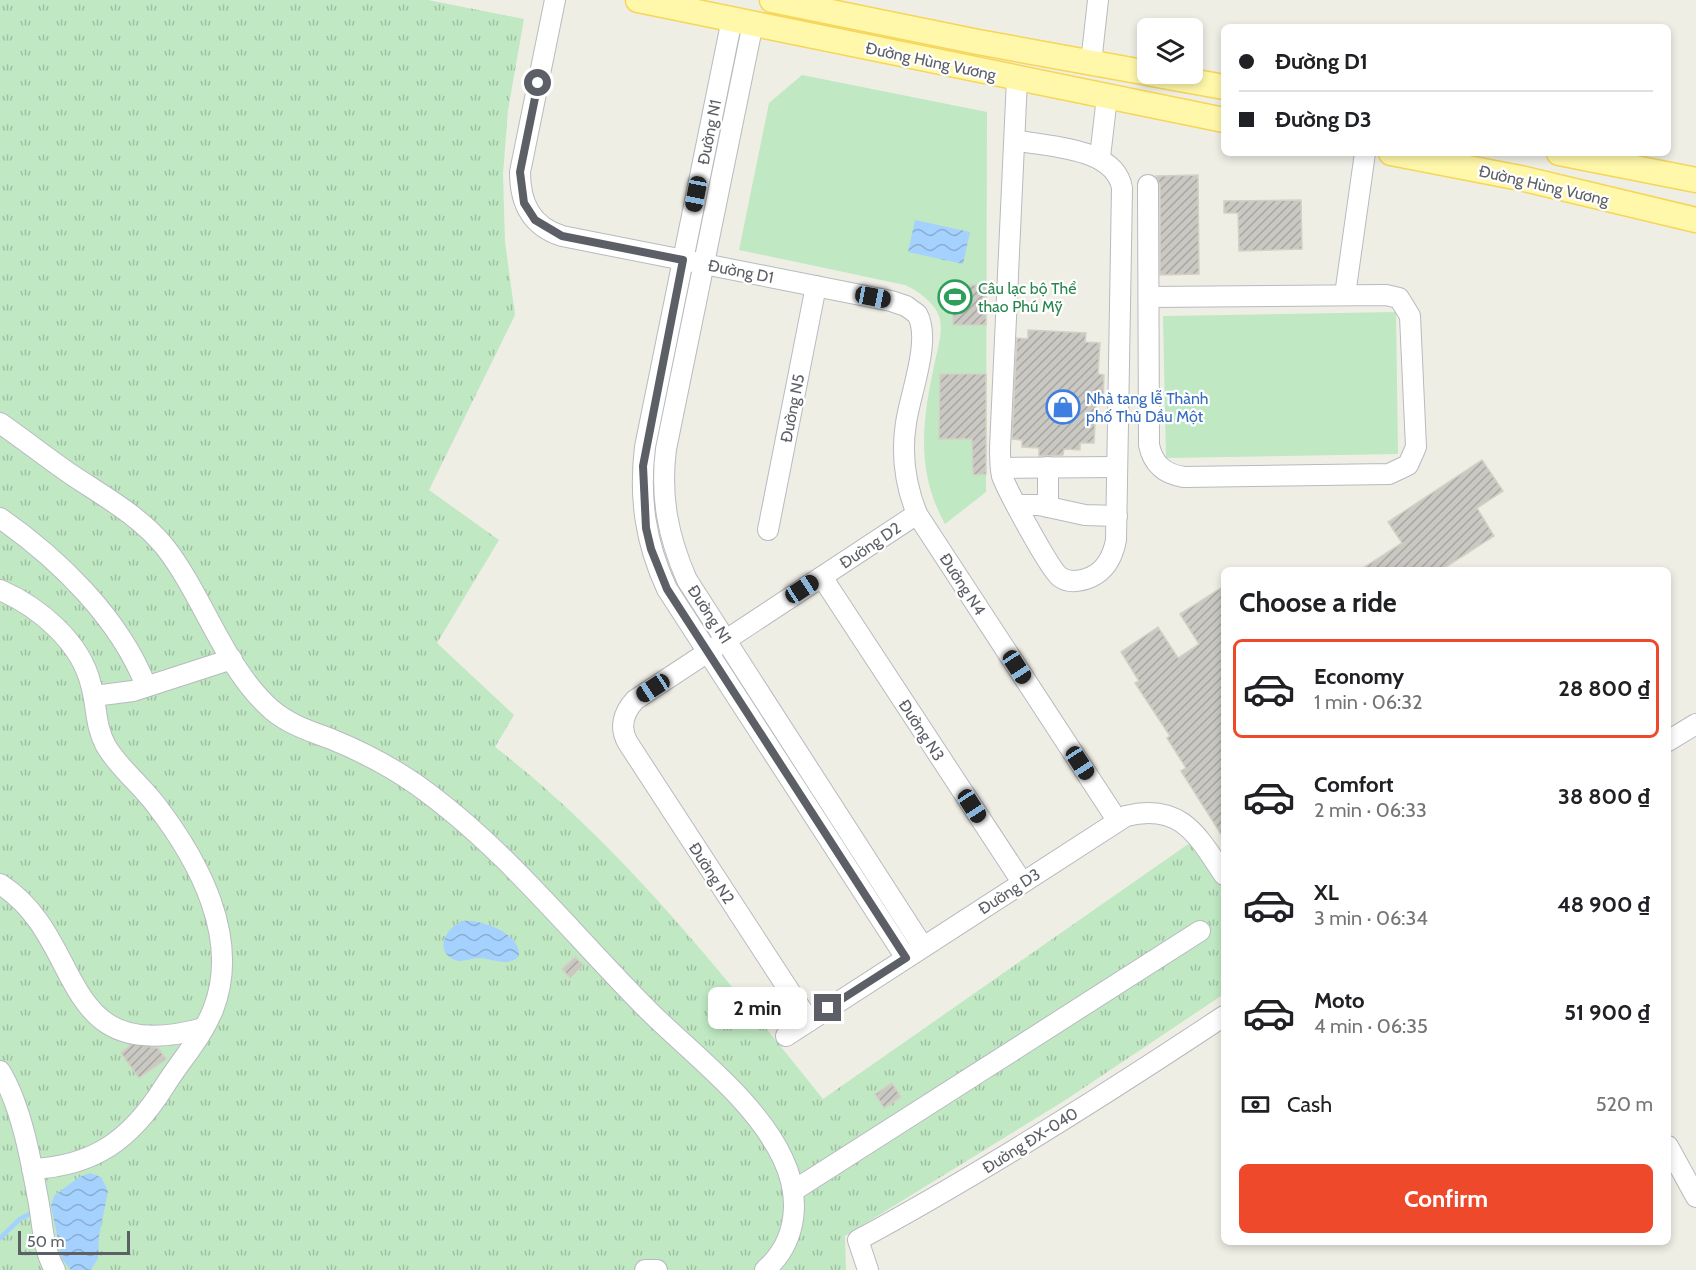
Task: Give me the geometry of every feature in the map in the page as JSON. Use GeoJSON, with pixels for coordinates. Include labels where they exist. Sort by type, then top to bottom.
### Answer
{"type":"FeatureCollection","features":[{"type":"Feature","properties":{"kind":"main road","name":"Đường Hùng Vương"},"geometry":{"type":"LineString","coordinates":[[638,0],[1221,119]]}},
{"type":"Feature","properties":{"kind":"main road","name":"Đường Hùng Vương"},"geometry":{"type":"LineString","coordinates":[[772,0],[1137,71]]}},
{"type":"Feature","properties":{"kind":"main road"},"geometry":{"type":"LineString","coordinates":[[1101,64],[1107,97]]}},
{"type":"Feature","properties":{"kind":"main road","name":"Đường Hùng Vương"},"geometry":{"type":"LineString","coordinates":[[1203,83],[1221,86]]}},
{"type":"Feature","properties":{"kind":"main road","name":"Đường Hùng Vương"},"geometry":{"type":"LineString","coordinates":[[1406,156],[1520,178],[1696,220]]}},
{"type":"Feature","properties":{"kind":"main road"},"geometry":{"type":"LineString","coordinates":[[1574,156],[1696,180]]}},
{"type":"Feature","properties":{"kind":"street","name":"Đường D1"},"geometry":{"type":"LineString","coordinates":[[555,0],[520,172],[521,193],[528,213],[543,227],[562,236],[899,303],[912,309],[920,319]]}},
{"type":"Feature","properties":{"kind":"street"},"geometry":{"type":"LineString","coordinates":[[1098,0],[1101,64]]}},
{"type":"Feature","properties":{"kind":"street","name":"Đường N1"},"geometry":{"type":"LineString","coordinates":[[742,21],[683,260],[645,447],[643,506],[651,549],[667,589],[906,958]]}},
{"type":"Feature","properties":{"kind":"street","name":"Đường N1"},"geometry":{"type":"LineString","coordinates":[[742,21],[704,264],[666,449],[664,505],[672,542],[687,580],[923,946]]}},
{"type":"Feature","properties":{"kind":"street"},"geometry":{"type":"LineString","coordinates":[[1014,140],[1100,158],[1114,168],[1122,188],[1115,549],[1107,565],[1092,576],[1073,582],[1057,575],[1006,484],[1001,468],[1014,140],[1017,79]]}},
{"type":"Feature","properties":{"kind":"street"},"geometry":{"type":"LineString","coordinates":[[1100,158],[1107,97]]}},
{"type":"Feature","properties":{"kind":"street"},"geometry":{"type":"LineString","coordinates":[[1346,296],[1365,156]]}},
{"type":"Feature","properties":{"kind":"street"},"geometry":{"type":"LineString","coordinates":[[1148,185],[1149,445],[1151,455],[1162,469],[1184,477],[1395,473],[1413,460],[1416,447],[1410,316],[1404,302],[1393,295],[1149,297]]}},
{"type":"Feature","properties":{"kind":"street","name":"Đường N5"},"geometry":{"type":"LineString","coordinates":[[768,530],[816,286]]}},
{"type":"Feature","properties":{"kind":"street","name":"Đường N4"},"geometry":{"type":"LineString","coordinates":[[920,319],[921,346],[904,440],[906,476],[917,514],[1117,820]]}},
{"type":"Feature","properties":{"kind":"street"},"geometry":{"type":"LineString","coordinates":[[0,423],[122,507],[154,534],[189,581],[232,659],[259,697],[284,719],[358,751],[413,783],[456,816],[502,858],[750,1112],[776,1146],[789,1175],[793,1191],[794,1216],[788,1240],[775,1261],[765,1270]]}},
{"type":"Feature","properties":{"kind":"street"},"geometry":{"type":"LineString","coordinates":[[1001,468],[1117,466]]}},
{"type":"Feature","properties":{"kind":"street"},"geometry":{"type":"LineString","coordinates":[[1048,467],[1048,507]]}},
{"type":"Feature","properties":{"kind":"street"},"geometry":{"type":"LineString","coordinates":[[1017,505],[1048,507],[1084,515],[1116,516]]}},
{"type":"Feature","properties":{"kind":"street","name":"Đường D2"},"geometry":{"type":"LineString","coordinates":[[623,723],[627,710],[635,700],[917,514]]}},
{"type":"Feature","properties":{"kind":"street"},"geometry":{"type":"LineString","coordinates":[[0,518],[42,551],[86,595],[128,649],[146,686]]}},
{"type":"Feature","properties":{"kind":"street","name":"Đường N3"},"geometry":{"type":"LineString","coordinates":[[822,577],[1022,882]]}},
{"type":"Feature","properties":{"kind":"street"},"geometry":{"type":"LineString","coordinates":[[0,590],[37,611],[65,638],[82,662],[94,696],[96,722],[107,748],[154,802],[182,842],[204,886],[217,921],[222,948],[221,981],[204,1028],[153,1104],[129,1132],[116,1143],[84,1160],[67,1165],[32,1169]]}},
{"type":"Feature","properties":{"kind":"street"},"geometry":{"type":"LineString","coordinates":[[94,696],[120,694],[232,659]]}},
{"type":"Feature","properties":{"kind":"street","name":"Đường N2"},"geometry":{"type":"LineString","coordinates":[[623,723],[628,743],[808,1021]]}},
{"type":"Feature","properties":{"kind":"street"},"geometry":{"type":"LineString","coordinates":[[1671,739],[1696,724]]}},
{"type":"Feature","properties":{"kind":"street","name":"Đường D3"},"geometry":{"type":"LineString","coordinates":[[786,1036],[1117,820],[1147,812],[1167,815],[1183,822],[1193,830],[1221,871]]}},
{"type":"Feature","properties":{"kind":"street"},"geometry":{"type":"LineString","coordinates":[[0,885],[33,914],[78,991],[105,1022],[128,1034],[154,1038],[204,1028]]}},
{"type":"Feature","properties":{"kind":"street"},"geometry":{"type":"LineString","coordinates":[[793,1191],[1200,931]]}},
{"type":"Feature","properties":{"kind":"street","name":"Đường ĐX-040"},"geometry":{"type":"LineString","coordinates":[[868,1270],[858,1240],[933,1199],[1018,1148],[1221,1018]]}},
{"type":"Feature","properties":{"kind":"street"},"geometry":{"type":"LineString","coordinates":[[0,1071],[10,1091],[32,1169],[48,1256],[55,1270]]}},
{"type":"Feature","properties":{"kind":"street"},"geometry":{"type":"LineString","coordinates":[[1671,1151],[1696,1197]]}},
{"type":"Feature","properties":{"kind":"street"},"geometry":{"type":"LineString","coordinates":[[645,1270],[657,1270]]}},
{"type":"Feature","properties":{"kind":"green space"},"geometry":{"type":"Polygon","coordinates":[[[0,0],[428,0],[524,19],[508,110],[503,174],[505,242],[515,315],[429,490],[499,540],[437,643],[514,715],[495,747],[586,826],[669,913],[823,1099],[1194,840],[1221,881],[1221,996],[1064,1101],[845,1236],[846,1270],[0,1270],[0,0]]]}},
{"type":"Feature","properties":{"kind":"green space","name":"Câu lạc bộ Thể thao Phú Mỹ"},"geometry":{"type":"Polygon","coordinates":[[[802,75],[987,112],[986,492],[945,524],[929,485],[924,446],[927,407],[940,334],[939,316],[933,306],[920,293],[905,285],[739,250],[769,103],[802,75]]]}},
{"type":"Feature","properties":{"kind":"green space"},"geometry":{"type":"Polygon","coordinates":[[[1396,312],[1398,454],[1166,458],[1163,316],[1396,312]]]}},
{"type":"Feature","properties":{"kind":"water"},"geometry":{"type":"Polygon","coordinates":[[[915,220],[970,232],[963,264],[908,252],[915,220]]]}},
{"type":"Feature","properties":{"kind":"water"},"geometry":{"type":"Polygon","coordinates":[[[463,921],[480,922],[507,934],[518,948],[519,956],[515,960],[505,962],[478,958],[458,961],[448,956],[443,945],[444,939],[451,928],[463,921]]]}},
{"type":"Feature","properties":{"kind":"water"},"geometry":{"type":"Polygon","coordinates":[[[90,1173],[101,1177],[108,1191],[99,1236],[98,1258],[91,1270],[71,1270],[62,1259],[51,1206],[54,1196],[79,1177],[90,1173]]]}},
{"type":"Feature","properties":{"kind":"building"},"geometry":{"type":"Polygon","coordinates":[[[1198,175],[1199,274],[1160,275],[1160,185],[1156,176],[1198,175]]]}},
{"type":"Feature","properties":{"kind":"building"},"geometry":{"type":"Polygon","coordinates":[[[1301,200],[1302,249],[1239,251],[1238,213],[1224,213],[1224,201],[1301,200]]]}},
{"type":"Feature","properties":{"kind":"building"},"geometry":{"type":"Polygon","coordinates":[[[964,285],[986,285],[986,325],[953,325],[953,302],[964,302],[964,285]]]}},
{"type":"Feature","properties":{"kind":"building"},"geometry":{"type":"Polygon","coordinates":[[[1028,330],[1086,333],[1085,342],[1100,343],[1098,374],[1104,375],[1103,403],[1096,403],[1094,443],[1080,443],[1080,450],[1064,449],[1063,455],[1039,456],[1039,448],[1022,447],[1022,440],[1012,439],[1017,338],[1028,339],[1028,330]]]}},
{"type":"Feature","properties":{"kind":"building"},"geometry":{"type":"Polygon","coordinates":[[[940,374],[986,374],[986,474],[973,475],[972,439],[939,439],[940,374]]]}},
{"type":"Feature","properties":{"kind":"building"},"geometry":{"type":"Polygon","coordinates":[[[1482,460],[1503,491],[1477,508],[1494,536],[1446,567],[1365,567],[1402,543],[1388,522],[1482,460]]]}},
{"type":"Feature","properties":{"kind":"building"},"geometry":{"type":"Polygon","coordinates":[[[1221,588],[1221,834],[1181,771],[1186,768],[1167,738],[1170,736],[1135,683],[1139,681],[1121,652],[1158,627],[1178,658],[1199,644],[1180,614],[1221,588]]]}},
{"type":"Feature","properties":{"kind":"building"},"geometry":{"type":"Polygon","coordinates":[[[575,957],[583,965],[570,978],[562,969],[575,957]]]}},
{"type":"Feature","properties":{"kind":"building"},"geometry":{"type":"Polygon","coordinates":[[[132,1044],[158,1048],[166,1059],[139,1078],[121,1053],[132,1044]]]}},
{"type":"Feature","properties":{"kind":"building"},"geometry":{"type":"Polygon","coordinates":[[[892,1083],[901,1097],[884,1108],[875,1094],[892,1083]]]}},
{"type":"Feature","properties":{"kind":"waterway"},"geometry":{"type":"LineString","coordinates":[[0,1238],[20,1219],[35,1211]]}},
{"type":"Feature","properties":{"kind":"place","name":"Câu lạc bộ Thể thao Phú Mỹ"},"geometry":{"type":"Point","coordinates":[955,297]}},
{"type":"Feature","properties":{"kind":"place","name":"Nhà tang lễ Thành phố Thủ Dầu Một"},"geometry":{"type":"Point","coordinates":[1063,407]}},
{"type":"Feature","properties":{"kind":"route"},"geometry":{"type":"LineString","coordinates":[[538,83],[520,172],[521,193],[528,213],[543,227],[562,236],[683,260],[643,466],[642,486],[646,528],[658,569],[667,589],[906,958],[828,1008]]}}]}
